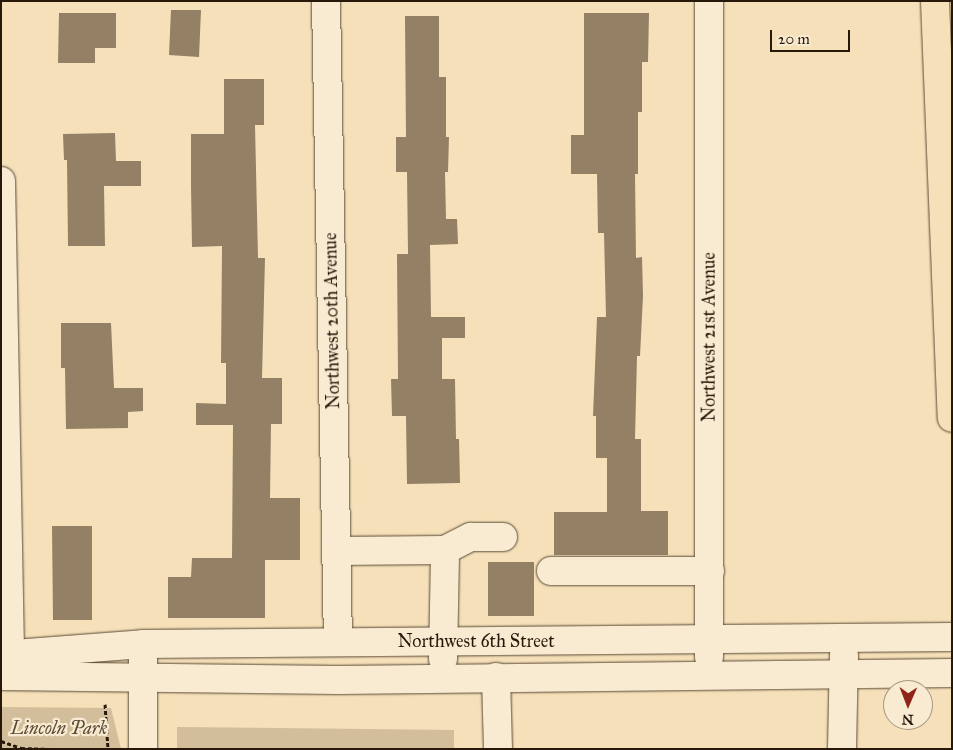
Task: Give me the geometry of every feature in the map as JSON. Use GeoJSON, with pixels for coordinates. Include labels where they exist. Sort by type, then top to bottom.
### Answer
{"type":"FeatureCollection","features":[{"type":"Feature","properties":{"kind":"highway"},"geometry":{"type":"LineString","coordinates":[[925,1],[937,70]]}},
{"type":"Feature","properties":{"kind":"highway"},"geometry":{"type":"LineString","coordinates":[[935,1],[952,418]]}},
{"type":"Feature","properties":{"kind":"street","name":"Northwest 20th Avenue"},"geometry":{"type":"LineString","coordinates":[[326,1],[338,641]]}},
{"type":"Feature","properties":{"kind":"street","name":"Northwest 21st Avenue"},"geometry":{"type":"LineString","coordinates":[[708,673],[710,640],[709,1]]}},
{"type":"Feature","properties":{"kind":"street"},"geometry":{"type":"LineString","coordinates":[[1,181],[5,553],[4,662]]}},
{"type":"Feature","properties":{"kind":"street"},"geometry":{"type":"LineString","coordinates":[[336,551],[444,550],[471,537],[503,538]]}},
{"type":"Feature","properties":{"kind":"street"},"geometry":{"type":"LineString","coordinates":[[443,678],[444,550]]}},
{"type":"Feature","properties":{"kind":"street"},"geometry":{"type":"LineString","coordinates":[[551,571],[710,571]]}},
{"type":"Feature","properties":{"kind":"street","name":"Northwest 6th Street"},"geometry":{"type":"LineString","coordinates":[[4,662],[143,644],[952,637]]}},
{"type":"Feature","properties":{"kind":"street"},"geometry":{"type":"LineString","coordinates":[[842,749],[844,638]]}},
{"type":"Feature","properties":{"kind":"street"},"geometry":{"type":"LineString","coordinates":[[143,644],[144,749]]}},
{"type":"Feature","properties":{"kind":"street","name":"Northwest 6th Street"},"geometry":{"type":"LineString","coordinates":[[4,662],[143,676],[443,678],[708,673],[952,673]]}},
{"type":"Feature","properties":{"kind":"street"},"geometry":{"type":"LineString","coordinates":[[496,677],[498,749]]}},
{"type":"Feature","properties":{"kind":"path"},"geometry":{"type":"LineString","coordinates":[[105,697],[108,749]]}},
{"type":"Feature","properties":{"kind":"path"},"geometry":{"type":"LineString","coordinates":[[1,741],[21,748],[50,749]]}},
{"type":"Feature","properties":{"kind":"green space","name":"Lincoln Park"},"geometry":{"type":"Polygon","coordinates":[[[1,707],[111,708],[121,749],[1,749],[1,707]]]}},
{"type":"Feature","properties":{"kind":"green space"},"geometry":{"type":"Polygon","coordinates":[[[177,727],[454,730],[454,749],[177,749],[177,727]]]}},
{"type":"Feature","properties":{"kind":"building"},"geometry":{"type":"Polygon","coordinates":[[[171,10],[201,10],[199,57],[169,55],[171,10]]]}},
{"type":"Feature","properties":{"kind":"building"},"geometry":{"type":"Polygon","coordinates":[[[59,13],[116,13],[116,48],[95,48],[95,63],[58,63],[59,13]]]}},
{"type":"Feature","properties":{"kind":"building"},"geometry":{"type":"Polygon","coordinates":[[[584,13],[649,13],[648,62],[642,62],[642,112],[638,112],[638,174],[635,174],[636,258],[642,257],[643,296],[640,356],[637,356],[635,439],[641,439],[641,511],[668,511],[668,555],[554,555],[554,512],[607,512],[607,458],[596,458],[596,416],[593,416],[597,317],[606,317],[604,233],[598,233],[597,174],[571,174],[571,135],[584,135],[584,13]]]}},
{"type":"Feature","properties":{"kind":"building"},"geometry":{"type":"Polygon","coordinates":[[[405,16],[439,16],[439,77],[446,77],[446,137],[449,137],[448,172],[445,172],[446,219],[457,219],[458,244],[430,245],[431,317],[465,317],[465,338],[442,338],[442,379],[455,379],[456,439],[459,439],[460,483],[407,484],[406,416],[392,416],[391,379],[398,379],[397,254],[408,254],[407,172],[396,172],[396,137],[406,137],[405,16]]]}},
{"type":"Feature","properties":{"kind":"building"},"geometry":{"type":"Polygon","coordinates":[[[224,79],[264,79],[264,125],[255,125],[258,258],[265,258],[262,378],[282,378],[282,424],[271,424],[270,498],[300,498],[300,560],[265,560],[265,618],[168,618],[168,577],[191,577],[192,558],[232,558],[233,425],[196,425],[196,403],[226,404],[226,363],[221,363],[222,246],[192,247],[191,134],[224,134],[224,79]]]}},
{"type":"Feature","properties":{"kind":"building"},"geometry":{"type":"Polygon","coordinates":[[[115,133],[116,161],[141,161],[141,186],[104,186],[105,246],[68,246],[67,160],[64,160],[63,134],[115,133]]]}},
{"type":"Feature","properties":{"kind":"building"},"geometry":{"type":"Polygon","coordinates":[[[61,323],[111,323],[114,388],[143,388],[143,411],[128,412],[128,428],[66,429],[65,368],[61,368],[61,323]]]}},
{"type":"Feature","properties":{"kind":"building"},"geometry":{"type":"Polygon","coordinates":[[[52,526],[92,526],[92,620],[53,620],[52,526]]]}},
{"type":"Feature","properties":{"kind":"building"},"geometry":{"type":"Polygon","coordinates":[[[488,562],[534,562],[534,616],[488,616],[488,562]]]}}]}
